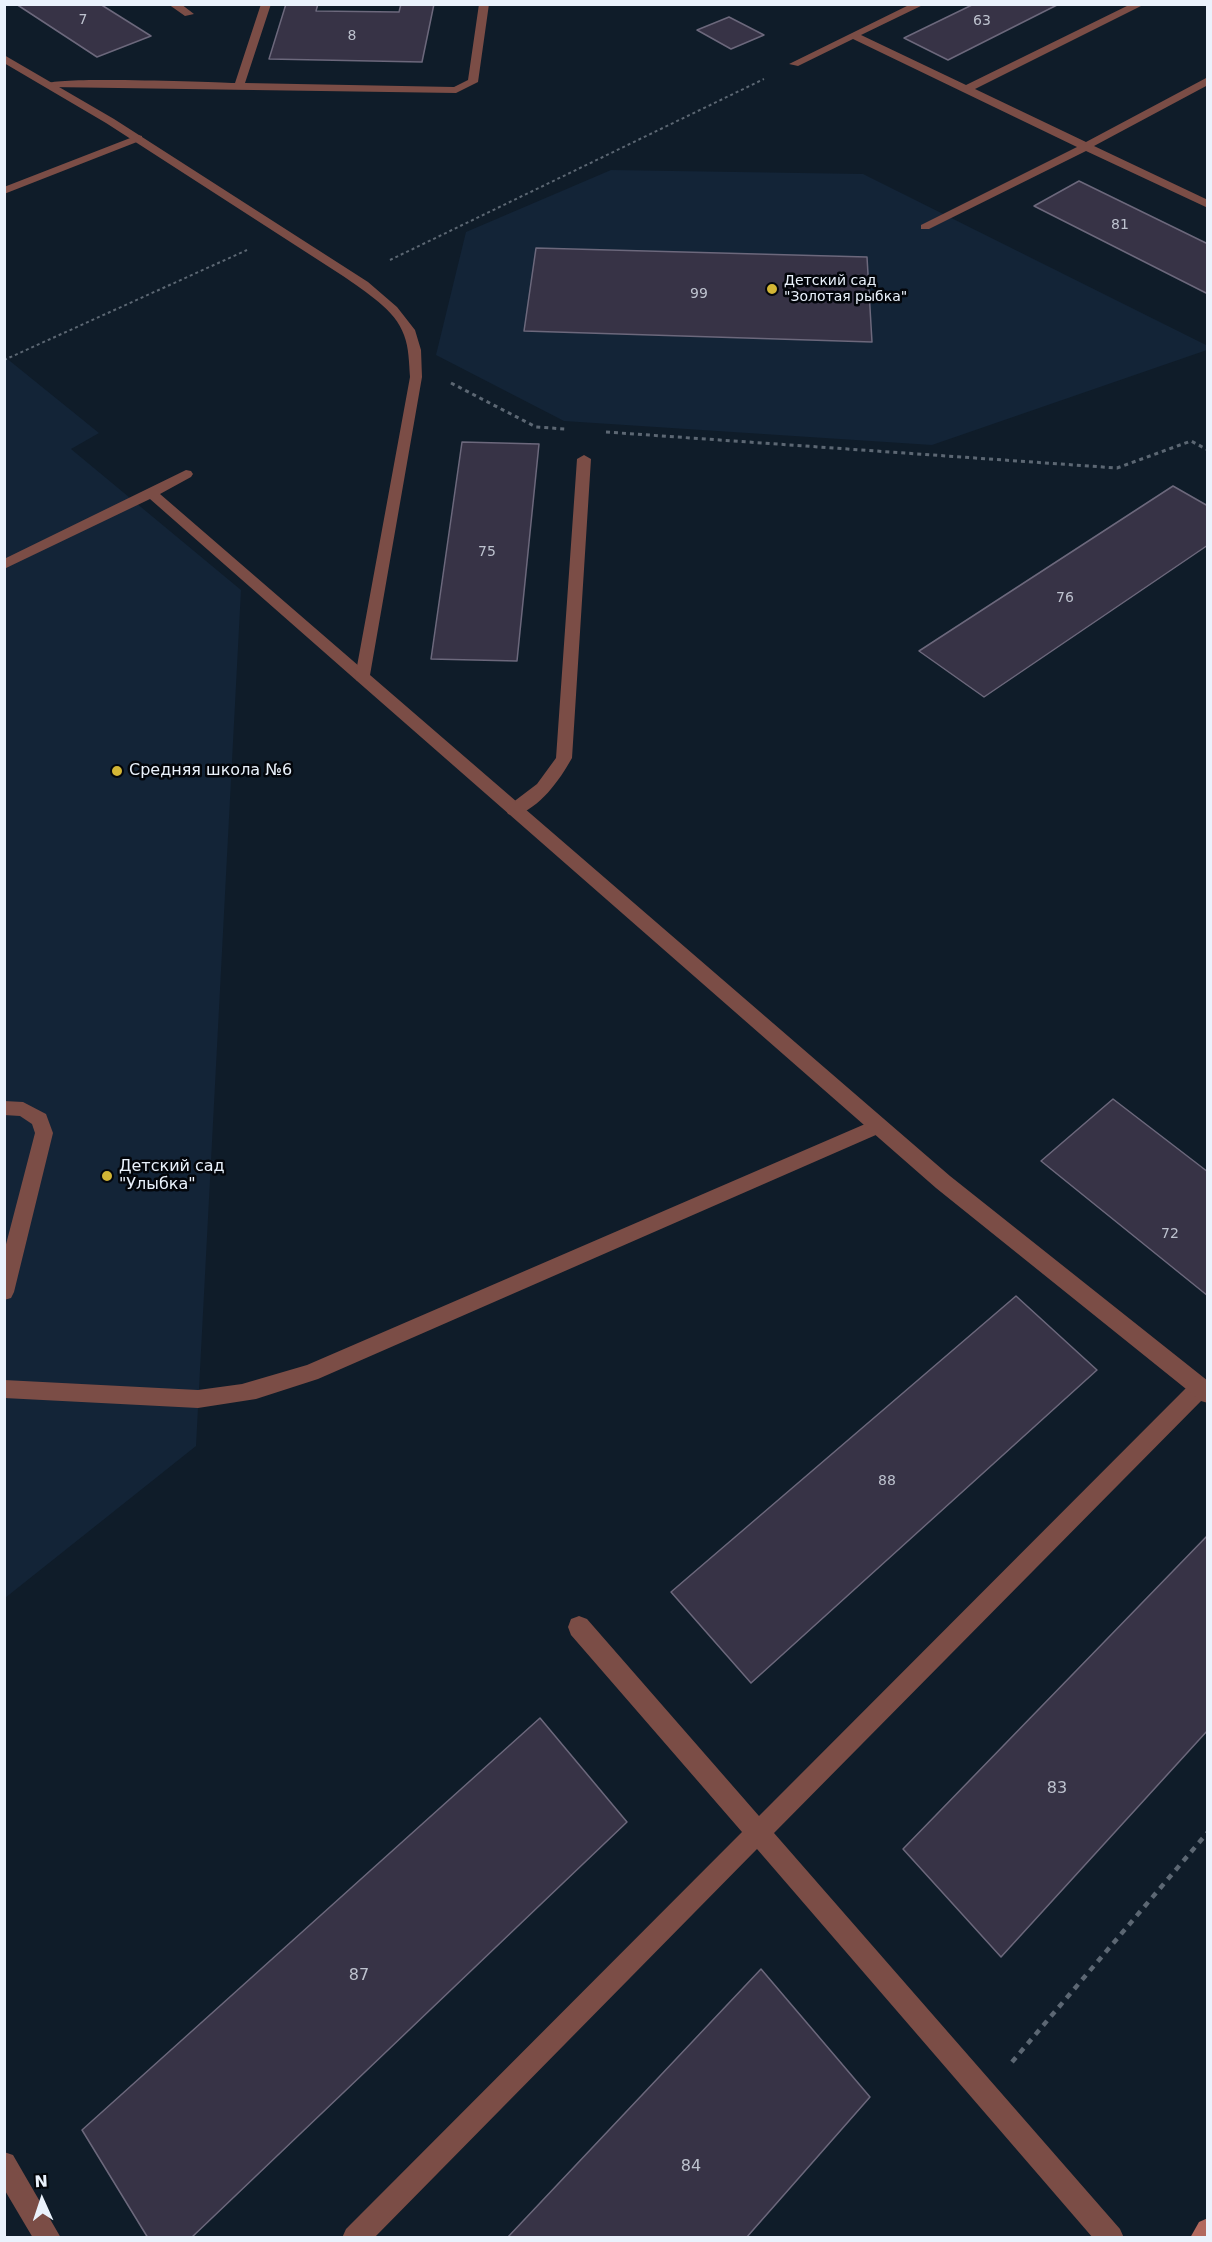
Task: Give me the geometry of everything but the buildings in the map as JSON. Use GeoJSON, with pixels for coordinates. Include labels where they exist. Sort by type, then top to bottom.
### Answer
{"type":"FeatureCollection","features":[{"type":"Feature","properties":{"kind":"street"},"geometry":{"type":"LineString","coordinates":[[173,4],[189,14]]}},
{"type":"Feature","properties":{"kind":"street"},"geometry":{"type":"LineString","coordinates":[[239,86],[266,4]]}},
{"type":"Feature","properties":{"kind":"street"},"geometry":{"type":"LineString","coordinates":[[50,84],[456,90],[473,82],[484,4]]}},
{"type":"Feature","properties":{"kind":"street"},"geometry":{"type":"LineString","coordinates":[[794,64],[920,4]]}},
{"type":"Feature","properties":{"kind":"street"},"geometry":{"type":"LineString","coordinates":[[967,89],[1140,4]]}},
{"type":"Feature","properties":{"kind":"street"},"geometry":{"type":"LineString","coordinates":[[853,35],[1208,205]]}},
{"type":"Feature","properties":{"kind":"street"},"geometry":{"type":"LineString","coordinates":[[4,58],[138,138],[353,279],[390,307],[407,327],[415,351],[416,377],[362,677]]}},
{"type":"Feature","properties":{"kind":"street"},"geometry":{"type":"LineString","coordinates":[[926,227],[1085,147],[1208,80]]}},
{"type":"Feature","properties":{"kind":"street"},"geometry":{"type":"LineString","coordinates":[[1195,87],[1208,93]]}},
{"type":"Feature","properties":{"kind":"street"},"geometry":{"type":"LineString","coordinates":[[4,191],[138,138]]}},
{"type":"Feature","properties":{"kind":"street"},"geometry":{"type":"LineString","coordinates":[[514,810],[540,794],[555,775],[564,758],[584,459]]}},
{"type":"Feature","properties":{"kind":"street"},"geometry":{"type":"LineString","coordinates":[[4,565],[186,474]]}},
{"type":"Feature","properties":{"kind":"street"},"geometry":{"type":"LineString","coordinates":[[151,493],[944,1182],[1204,1391],[758,1832],[355,2238]]}},
{"type":"Feature","properties":{"kind":"street"},"geometry":{"type":"LineString","coordinates":[[4,1108],[23,1108],[40,1119],[44,1133],[4,1292]]}},
{"type":"Feature","properties":{"kind":"street"},"geometry":{"type":"LineString","coordinates":[[4,1389],[198,1399],[224,1398],[260,1391],[311,1373],[879,1126]]}},
{"type":"Feature","properties":{"kind":"street"},"geometry":{"type":"LineString","coordinates":[[579,1627],[1111,2238]]}},
{"type":"Feature","properties":{"kind":"street"},"geometry":{"type":"LineString","coordinates":[[4,2164],[48,2238]]}},
{"type":"Feature","properties":{"kind":"street"},"geometry":{"type":"LineString","coordinates":[[1203,2238],[1208,2231]]}},
{"type":"Feature","properties":{"kind":"path"},"geometry":{"type":"LineString","coordinates":[[353,279],[794,64]]}},
{"type":"Feature","properties":{"kind":"path"},"geometry":{"type":"LineString","coordinates":[[4,360],[284,233]]}},
{"type":"Feature","properties":{"kind":"path"},"geometry":{"type":"LineString","coordinates":[[416,366],[536,427],[572,429]]}},
{"type":"Feature","properties":{"kind":"path"},"geometry":{"type":"LineString","coordinates":[[596,431],[1117,468],[1191,441],[1208,450]]}},
{"type":"Feature","properties":{"kind":"path"},"geometry":{"type":"LineString","coordinates":[[985,2093],[1208,1832]]}},
{"type":"Feature","properties":{"kind":"shaded area","name":"Детский сад \"Золотая рыбка\""},"geometry":{"type":"Polygon","coordinates":[[[611,170],[863,174],[1208,346],[1207,350],[932,445],[564,421],[436,355],[466,232],[611,170]]]}},
{"type":"Feature","properties":{"kind":"shaded area"},"geometry":{"type":"Polygon","coordinates":[[[5,357],[99,433],[71,449],[241,590],[196,1446],[5,1598],[5,357]]]}},
{"type":"Feature","properties":{"kind":"place","name":"Детский сад \"Золотая рыбка\""},"geometry":{"type":"Point","coordinates":[772,289]}},
{"type":"Feature","properties":{"kind":"place","name":"Средняя школа №6"},"geometry":{"type":"Point","coordinates":[117,771]}},
{"type":"Feature","properties":{"kind":"place","name":"Детский сад \"Улыбка\""},"geometry":{"type":"Point","coordinates":[107,1176]}}]}
